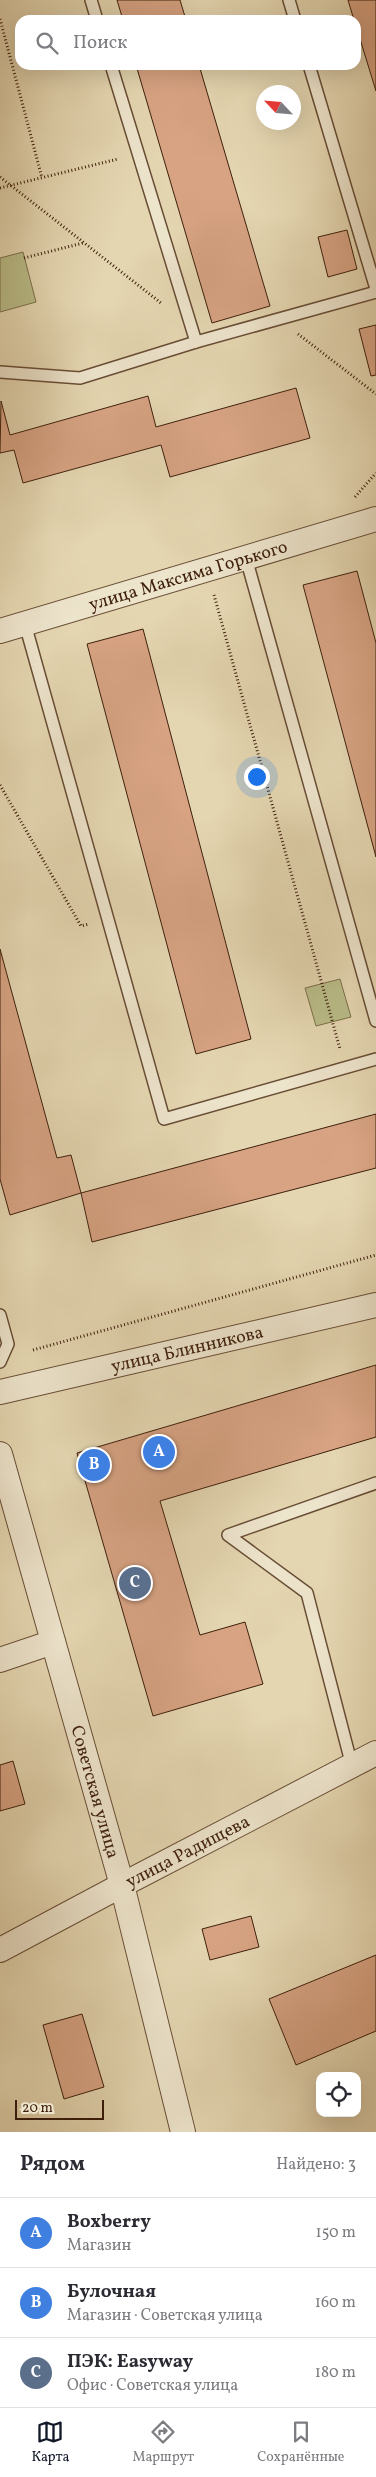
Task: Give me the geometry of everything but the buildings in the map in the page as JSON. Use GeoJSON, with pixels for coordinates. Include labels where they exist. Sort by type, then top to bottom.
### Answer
{"type":"FeatureCollection","features":[{"type":"Feature","properties":{"kind":"street","name":"улица Максима Горького"},"geometry":{"type":"LineString","coordinates":[[0,631],[376,519]]}},
{"type":"Feature","properties":{"kind":"street","name":"улица Блинникова"},"geometry":{"type":"LineString","coordinates":[[0,1392],[376,1305]]}},
{"type":"Feature","properties":{"kind":"street","name":"Советская улица"},"geometry":{"type":"LineString","coordinates":[[0,1454],[122,1884],[183,2132]]}},
{"type":"Feature","properties":{"kind":"street"},"geometry":{"type":"LineString","coordinates":[[0,1660],[53,1642]]}},
{"type":"Feature","properties":{"kind":"street","name":"улица Радищева"},"geometry":{"type":"LineString","coordinates":[[0,1950],[122,1884],[376,1753]]}},
{"type":"Feature","properties":{"kind":"lane"},"geometry":{"type":"LineString","coordinates":[[91,0],[96,15]]}},
{"type":"Feature","properties":{"kind":"lane"},"geometry":{"type":"LineString","coordinates":[[289,0],[294,15]]}},
{"type":"Feature","properties":{"kind":"lane"},"geometry":{"type":"LineString","coordinates":[[113,70],[196,342]]}},
{"type":"Feature","properties":{"kind":"lane"},"geometry":{"type":"LineString","coordinates":[[0,372],[80,378],[376,290],[310,70]]}},
{"type":"Feature","properties":{"kind":"lane"},"geometry":{"type":"LineString","coordinates":[[246,558],[376,1021]]}},
{"type":"Feature","properties":{"kind":"lane"},"geometry":{"type":"LineString","coordinates":[[25,624],[164,1119],[376,1059]]}},
{"type":"Feature","properties":{"kind":"lane"},"geometry":{"type":"LineString","coordinates":[[0,1315],[8,1344],[0,1362]]}},
{"type":"Feature","properties":{"kind":"lane"},"geometry":{"type":"LineString","coordinates":[[352,1766],[306,1593],[228,1535],[376,1483]]}},
{"type":"Feature","properties":{"kind":"path"},"geometry":{"type":"LineString","coordinates":[[0,18],[42,178]]}},
{"type":"Feature","properties":{"kind":"path"},"geometry":{"type":"LineString","coordinates":[[0,188],[138,154]]}},
{"type":"Feature","properties":{"kind":"path"},"geometry":{"type":"LineString","coordinates":[[0,177],[191,326]]}},
{"type":"Feature","properties":{"kind":"path"},"geometry":{"type":"LineString","coordinates":[[24,258],[84,243]]}},
{"type":"Feature","properties":{"kind":"path"},"geometry":{"type":"LineString","coordinates":[[278,319],[376,394]]}},
{"type":"Feature","properties":{"kind":"path"},"geometry":{"type":"LineString","coordinates":[[353,499],[376,473]]}},
{"type":"Feature","properties":{"kind":"path"},"geometry":{"type":"LineString","coordinates":[[214,594],[345,1068]]}},
{"type":"Feature","properties":{"kind":"path"},"geometry":{"type":"LineString","coordinates":[[0,785],[81,926],[109,920]]}},
{"type":"Feature","properties":{"kind":"path"},"geometry":{"type":"LineString","coordinates":[[33,1350],[376,1255]]}},
{"type":"Feature","properties":{"kind":"green space"},"geometry":{"type":"Polygon","coordinates":[[[23,252],[36,302],[0,312],[0,258],[23,252]]]}},
{"type":"Feature","properties":{"kind":"green space"},"geometry":{"type":"Polygon","coordinates":[[[340,979],[351,1017],[316,1026],[305,988],[340,979]]]}},
{"type":"Feature","properties":{"kind":"place","name":"Boxberry"},"geometry":{"type":"Point","coordinates":[159,1452]}},
{"type":"Feature","properties":{"kind":"place","name":"Булочная"},"geometry":{"type":"Point","coordinates":[94,1465]}},
{"type":"Feature","properties":{"kind":"place","name":"ПЭК: Easyway"},"geometry":{"type":"Point","coordinates":[135,1583]}}]}
